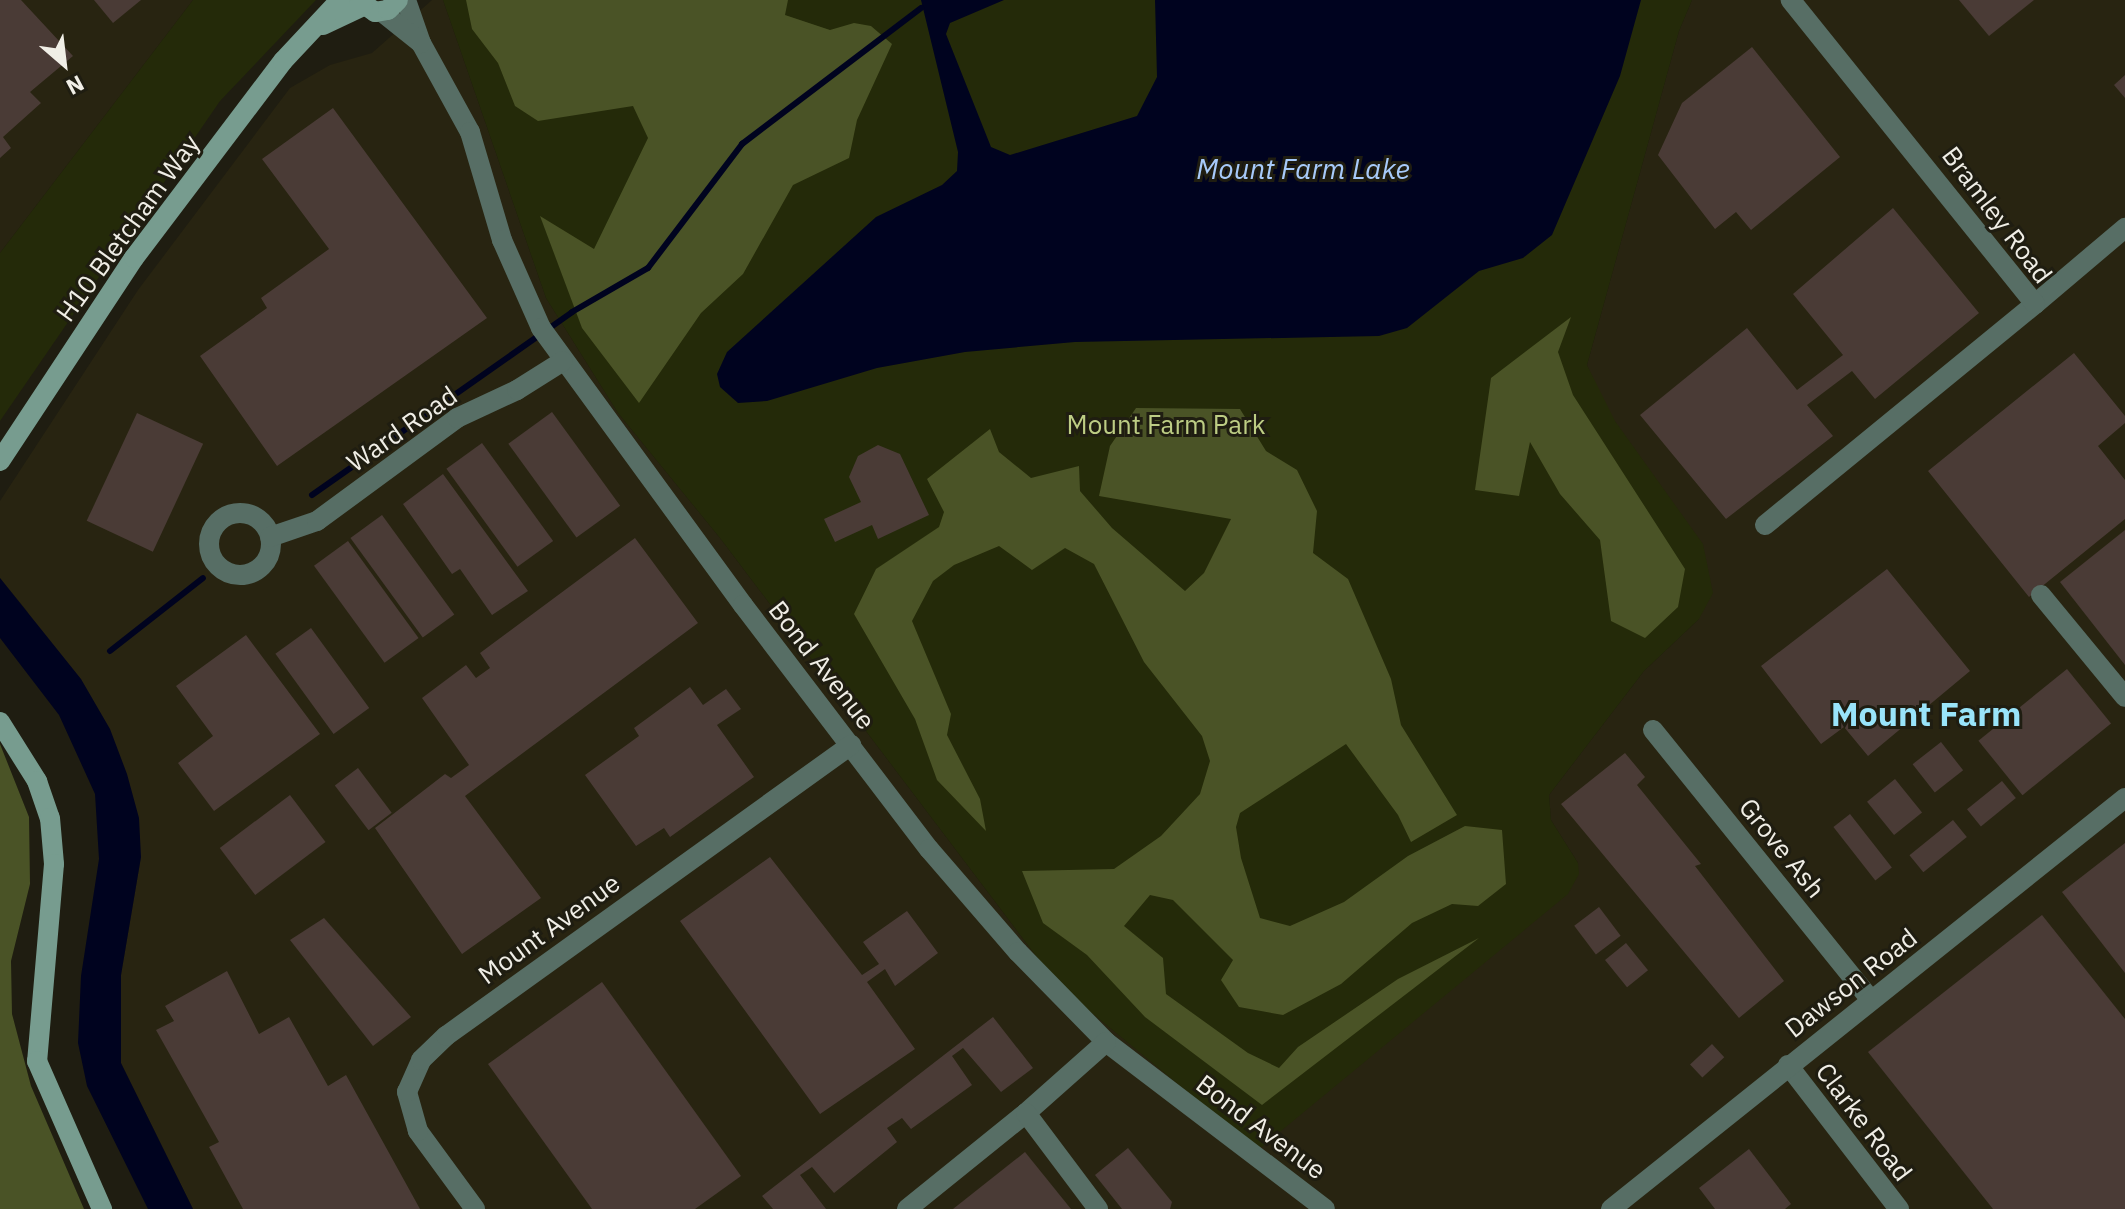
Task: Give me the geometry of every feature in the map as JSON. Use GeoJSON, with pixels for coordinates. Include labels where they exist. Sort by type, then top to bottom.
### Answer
{"type":"FeatureCollection","features":[{"type":"Feature","properties":{"kind":"street","name":"H10 Bletcham Way"},"geometry":{"type":"LineString","coordinates":[[5,452],[134,258],[308,32],[340,0]]}},
{"type":"Feature","properties":{"kind":"street","name":"Bond Avenue"},"geometry":{"type":"LineString","coordinates":[[406,0],[421,43],[470,132],[502,240],[543,332],[929,849],[1018,952],[1106,1042],[1325,1209]]}},
{"type":"Feature","properties":{"kind":"street","name":"Bramley Road"},"geometry":{"type":"LineString","coordinates":[[1765,525],[2035,304],[1791,0]]}},
{"type":"Feature","properties":{"kind":"street","name":"H10 Bletcham Way"},"geometry":{"type":"LineString","coordinates":[[308,32],[375,4]]}},
{"type":"Feature","properties":{"kind":"street","name":"Bond Avenue"},"geometry":{"type":"LineString","coordinates":[[375,4],[421,43]]}},
{"type":"Feature","properties":{"kind":"street"},"geometry":{"type":"LineString","coordinates":[[2035,304],[2125,228]]}},
{"type":"Feature","properties":{"kind":"street","name":"Ward Road"},"geometry":{"type":"LineString","coordinates":[[270,537],[317,521],[457,418],[517,390],[563,361]]}},
{"type":"Feature","properties":{"kind":"street"},"geometry":{"type":"LineString","coordinates":[[2041,595],[2125,697]]}},
{"type":"Feature","properties":{"kind":"street"},"geometry":{"type":"LineString","coordinates":[[0,722],[37,781],[50,818],[54,864],[37,1061],[102,1209]]}},
{"type":"Feature","properties":{"kind":"street","name":"Grove Ash"},"geometry":{"type":"LineString","coordinates":[[1653,730],[1871,1000]]}},
{"type":"Feature","properties":{"kind":"street","name":"Mount Avenue"},"geometry":{"type":"LineString","coordinates":[[475,1209],[418,1131],[407,1092],[421,1060],[446,1036],[851,745]]}},
{"type":"Feature","properties":{"kind":"street","name":"Dawson Road"},"geometry":{"type":"LineString","coordinates":[[1611,1209],[2125,798]]}},
{"type":"Feature","properties":{"kind":"street"},"geometry":{"type":"LineString","coordinates":[[907,1209],[1026,1113],[1106,1042]]}},
{"type":"Feature","properties":{"kind":"street","name":"Clarke Road"},"geometry":{"type":"LineString","coordinates":[[1788,1065],[1899,1209]]}},
{"type":"Feature","properties":{"kind":"street"},"geometry":{"type":"LineString","coordinates":[[1026,1113],[1098,1209]]}},
{"type":"Feature","properties":{"kind":"shaded area"},"geometry":{"type":"Polygon","coordinates":[[[0,0],[193,0],[0,253],[0,0]]]}},
{"type":"Feature","properties":{"kind":"shaded area"},"geometry":{"type":"Polygon","coordinates":[[[432,0],[443,0],[546,298],[618,413],[720,538],[1058,985],[1258,1149],[1578,863],[1551,820],[1549,795],[1644,671],[1699,619],[1587,365],[1679,31],[1692,0],[2125,0],[2125,1209],[193,1209],[121,1063],[121,975],[141,857],[27,611],[0,578],[0,501],[138,290],[290,88],[330,65],[372,53],[432,0]]]}},
{"type":"Feature","properties":{"kind":"green space"},"geometry":{"type":"Polygon","coordinates":[[[193,0],[316,0],[220,101],[0,421],[0,253],[193,0]]]}},
{"type":"Feature","properties":{"kind":"green space","name":"Mount Farm Park"},"geometry":{"type":"Polygon","coordinates":[[[443,0],[1692,0],[1679,31],[1587,365],[1615,421],[1703,544],[1713,593],[1699,619],[1644,671],[1549,795],[1551,820],[1578,863],[1579,874],[1568,894],[1258,1150],[1058,985],[720,538],[618,413],[546,298],[443,0]]]}},
{"type":"Feature","properties":{"kind":"green space"},"geometry":{"type":"Polygon","coordinates":[[[466,0],[788,0],[785,15],[830,30],[854,23],[871,26],[892,44],[857,120],[849,158],[793,185],[743,274],[701,313],[639,403],[582,328],[540,216],[594,249],[648,138],[633,106],[538,121],[515,106],[498,63],[472,29],[466,0]]]}},
{"type":"Feature","properties":{"kind":"green space"},"geometry":{"type":"Polygon","coordinates":[[[1571,317],[1558,352],[1573,395],[1685,569],[1678,607],[1645,638],[1611,621],[1600,540],[1560,494],[1530,442],[1519,496],[1475,490],[1491,378],[1571,317]]]}},
{"type":"Feature","properties":{"kind":"green space"},"geometry":{"type":"Polygon","coordinates":[[[1136,408],[1240,409],[1266,451],[1297,470],[1317,511],[1313,553],[1348,579],[1391,679],[1401,725],[1457,815],[1411,842],[1398,815],[1346,744],[1240,813],[1236,827],[1241,858],[1260,918],[1290,926],[1344,902],[1408,856],[1465,826],[1502,830],[1506,884],[1478,906],[1452,904],[1412,923],[1341,984],[1283,1015],[1239,1007],[1221,980],[1233,960],[1173,900],[1150,895],[1124,926],[1163,958],[1166,994],[1248,1053],[1279,1068],[1298,1047],[1398,979],[1479,938],[1262,1105],[1145,1017],[1087,955],[1043,923],[1022,871],[1114,869],[1161,836],[1200,794],[1210,761],[1202,736],[1144,662],[1094,564],[1065,548],[1032,570],[999,546],[954,565],[933,581],[912,621],[951,714],[947,735],[980,799],[986,831],[937,780],[915,719],[854,614],[876,569],[939,527],[944,512],[927,479],[990,429],[999,452],[1031,478],[1079,466],[1080,491],[1112,528],[1185,591],[1204,573],[1231,519],[1099,496],[1110,446],[1136,408]]]}},
{"type":"Feature","properties":{"kind":"green space"},"geometry":{"type":"Polygon","coordinates":[[[0,744],[29,817],[30,884],[11,961],[12,1014],[31,1086],[84,1209],[0,1209],[0,744]]]}},
{"type":"Feature","properties":{"kind":"water","name":"Mount Farm Lake"},"geometry":{"type":"Polygon","coordinates":[[[921,0],[1004,0],[950,23],[946,34],[991,147],[1010,155],[1137,116],[1157,77],[1155,0],[1641,0],[1620,76],[1552,235],[1523,258],[1479,271],[1407,328],[1379,336],[1075,342],[965,352],[877,368],[767,401],[738,403],[720,387],[717,374],[727,352],[876,217],[942,185],[957,171],[958,152],[921,0]]]}},
{"type":"Feature","properties":{"kind":"water"},"geometry":{"type":"Polygon","coordinates":[[[0,578],[81,679],[110,729],[127,774],[139,818],[141,857],[121,975],[121,1063],[193,1209],[148,1209],[87,1086],[78,1043],[81,976],[99,859],[95,794],[59,715],[0,638],[0,578]]]}},
{"type":"Feature","properties":{"kind":"building"},"geometry":{"type":"Polygon","coordinates":[[[0,0],[21,0],[73,56],[30,92],[41,103],[3,137],[11,148],[0,158],[0,0]]]}},
{"type":"Feature","properties":{"kind":"building"},"geometry":{"type":"Polygon","coordinates":[[[94,0],[141,0],[113,23],[94,0]]]}},
{"type":"Feature","properties":{"kind":"building"},"geometry":{"type":"Polygon","coordinates":[[[1959,0],[2034,0],[1989,36],[1959,0]]]}},
{"type":"Feature","properties":{"kind":"building"},"geometry":{"type":"Polygon","coordinates":[[[1752,47],[1840,157],[1751,230],[1736,212],[1715,229],[1658,155],[1682,103],[1752,47]]]}},
{"type":"Feature","properties":{"kind":"building"},"geometry":{"type":"Polygon","coordinates":[[[2125,75],[2125,98],[2114,85],[2125,75]]]}},
{"type":"Feature","properties":{"kind":"building"},"geometry":{"type":"Polygon","coordinates":[[[333,108],[487,318],[277,466],[200,356],[267,308],[261,298],[329,249],[262,159],[333,108]]]}},
{"type":"Feature","properties":{"kind":"building"},"geometry":{"type":"Polygon","coordinates":[[[1893,208],[1979,313],[1875,399],[1852,371],[1807,405],[1833,436],[1726,519],[1640,415],[1747,328],[1797,390],[1843,355],[1793,294],[1893,208]]]}},
{"type":"Feature","properties":{"kind":"building"},"geometry":{"type":"Polygon","coordinates":[[[2074,353],[2125,416],[2125,423],[2098,446],[2125,480],[2125,519],[2029,597],[1928,471],[2074,353]]]}},
{"type":"Feature","properties":{"kind":"building"},"geometry":{"type":"Polygon","coordinates":[[[552,412],[620,506],[576,538],[508,444],[552,412]]]}},
{"type":"Feature","properties":{"kind":"building"},"geometry":{"type":"Polygon","coordinates":[[[137,413],[203,444],[153,552],[87,521],[137,413]]]}},
{"type":"Feature","properties":{"kind":"building"},"geometry":{"type":"Polygon","coordinates":[[[482,443],[553,541],[518,567],[446,469],[482,443]]]}},
{"type":"Feature","properties":{"kind":"building"},"geometry":{"type":"Polygon","coordinates":[[[878,445],[900,454],[929,515],[878,539],[872,525],[835,542],[824,519],[861,502],[849,477],[858,456],[878,445]]]}},
{"type":"Feature","properties":{"kind":"building"},"geometry":{"type":"Polygon","coordinates":[[[443,474],[528,591],[492,615],[460,569],[452,574],[403,504],[443,474]]]}},
{"type":"Feature","properties":{"kind":"building"},"geometry":{"type":"Polygon","coordinates":[[[382,515],[454,615],[423,637],[350,538],[382,515]]]}},
{"type":"Feature","properties":{"kind":"building"},"geometry":{"type":"Polygon","coordinates":[[[2125,530],[2125,665],[2060,582],[2125,530]]]}},
{"type":"Feature","properties":{"kind":"building"},"geometry":{"type":"Polygon","coordinates":[[[635,538],[698,623],[465,796],[541,898],[462,954],[375,828],[445,774],[451,778],[469,765],[422,698],[466,665],[476,678],[490,668],[480,653],[635,538]]]}},
{"type":"Feature","properties":{"kind":"building"},"geometry":{"type":"Polygon","coordinates":[[[348,541],[419,638],[385,663],[314,566],[348,541]]]}},
{"type":"Feature","properties":{"kind":"building"},"geometry":{"type":"Polygon","coordinates":[[[1887,569],[1970,671],[1868,756],[1844,727],[1821,744],[1761,666],[1887,569]]]}},
{"type":"Feature","properties":{"kind":"building"},"geometry":{"type":"Polygon","coordinates":[[[311,628],[369,708],[334,734],[275,654],[311,628]]]}},
{"type":"Feature","properties":{"kind":"building"},"geometry":{"type":"Polygon","coordinates":[[[246,635],[320,734],[214,811],[178,763],[213,736],[176,686],[246,635]]]}},
{"type":"Feature","properties":{"kind":"building"},"geometry":{"type":"Polygon","coordinates":[[[2067,669],[2111,723],[2022,795],[1978,741],[2067,669]]]}},
{"type":"Feature","properties":{"kind":"building"},"geometry":{"type":"Polygon","coordinates":[[[690,687],[703,705],[726,689],[741,709],[717,725],[754,777],[670,837],[664,828],[636,846],[585,775],[639,736],[634,728],[690,687]]]}},
{"type":"Feature","properties":{"kind":"building"},"geometry":{"type":"Polygon","coordinates":[[[1941,742],[1963,770],[1935,793],[1913,764],[1941,742]]]}},
{"type":"Feature","properties":{"kind":"building"},"geometry":{"type":"Polygon","coordinates":[[[1625,753],[1645,777],[1637,785],[1701,864],[1695,866],[1784,981],[1739,1018],[1561,804],[1625,753]]]}},
{"type":"Feature","properties":{"kind":"building"},"geometry":{"type":"Polygon","coordinates":[[[358,768],[392,813],[369,830],[335,785],[358,768]]]}},
{"type":"Feature","properties":{"kind":"building"},"geometry":{"type":"Polygon","coordinates":[[[1895,779],[1922,812],[1894,835],[1867,802],[1895,779]]]}},
{"type":"Feature","properties":{"kind":"building"},"geometry":{"type":"Polygon","coordinates":[[[2002,781],[2016,798],[1981,826],[1967,809],[2002,781]]]}},
{"type":"Feature","properties":{"kind":"building"},"geometry":{"type":"Polygon","coordinates":[[[290,795],[326,842],[255,895],[220,848],[290,795]]]}},
{"type":"Feature","properties":{"kind":"building"},"geometry":{"type":"Polygon","coordinates":[[[1850,814],[1892,868],[1875,881],[1833,827],[1850,814]]]}},
{"type":"Feature","properties":{"kind":"building"},"geometry":{"type":"Polygon","coordinates":[[[1953,820],[1967,837],[1923,872],[1909,855],[1953,820]]]}},
{"type":"Feature","properties":{"kind":"building"},"geometry":{"type":"Polygon","coordinates":[[[2125,843],[2125,973],[2062,892],[2125,843]]]}},
{"type":"Feature","properties":{"kind":"building"},"geometry":{"type":"Polygon","coordinates":[[[770,857],[862,975],[879,964],[863,942],[907,911],[938,953],[895,986],[885,969],[867,982],[915,1049],[820,1114],[680,921],[770,857]]]}},
{"type":"Feature","properties":{"kind":"building"},"geometry":{"type":"Polygon","coordinates":[[[1599,907],[1621,936],[1596,954],[1574,926],[1599,907]]]}},
{"type":"Feature","properties":{"kind":"building"},"geometry":{"type":"Polygon","coordinates":[[[2042,915],[2125,1019],[2125,1209],[1993,1209],[1868,1052],[2042,915]]]}},
{"type":"Feature","properties":{"kind":"building"},"geometry":{"type":"Polygon","coordinates":[[[324,918],[411,1017],[373,1046],[290,940],[324,918]]]}},
{"type":"Feature","properties":{"kind":"building"},"geometry":{"type":"Polygon","coordinates":[[[1626,943],[1648,970],[1627,987],[1605,960],[1626,943]]]}},
{"type":"Feature","properties":{"kind":"building"},"geometry":{"type":"Polygon","coordinates":[[[227,971],[259,1034],[289,1017],[328,1086],[346,1075],[420,1209],[243,1209],[209,1147],[219,1142],[156,1030],[174,1021],[165,1006],[227,971]]]}},
{"type":"Feature","properties":{"kind":"building"},"geometry":{"type":"Polygon","coordinates":[[[602,982],[741,1176],[695,1209],[592,1209],[488,1064],[602,982]]]}},
{"type":"Feature","properties":{"kind":"building"},"geometry":{"type":"Polygon","coordinates":[[[993,1017],[1033,1068],[1001,1092],[963,1048],[952,1056],[972,1085],[911,1129],[902,1118],[887,1128],[897,1142],[834,1193],[812,1167],[800,1175],[826,1209],[773,1209],[762,1196],[993,1017]]]}},
{"type":"Feature","properties":{"kind":"building"},"geometry":{"type":"Polygon","coordinates":[[[1712,1044],[1724,1057],[1702,1078],[1690,1064],[1712,1044]]]}},
{"type":"Feature","properties":{"kind":"building"},"geometry":{"type":"Polygon","coordinates":[[[1128,1148],[1172,1202],[1170,1209],[1122,1209],[1095,1175],[1128,1148]]]}},
{"type":"Feature","properties":{"kind":"building"},"geometry":{"type":"Polygon","coordinates":[[[1749,1149],[1791,1204],[1785,1209],[1715,1209],[1699,1188],[1749,1149]]]}},
{"type":"Feature","properties":{"kind":"building"},"geometry":{"type":"Polygon","coordinates":[[[1025,1152],[1071,1209],[953,1209],[1025,1152]]]}},
{"type":"Feature","properties":{"kind":"waterway"},"geometry":{"type":"LineString","coordinates":[[312,495],[572,312],[648,268],[742,144],[921,8]]}},
{"type":"Feature","properties":{"kind":"waterway"},"geometry":{"type":"LineString","coordinates":[[110,651],[203,578]]}},
{"type":"Feature","properties":{"kind":"district","name":"Mount Farm"},"geometry":{"type":"Point","coordinates":[1926,714]}}]}
